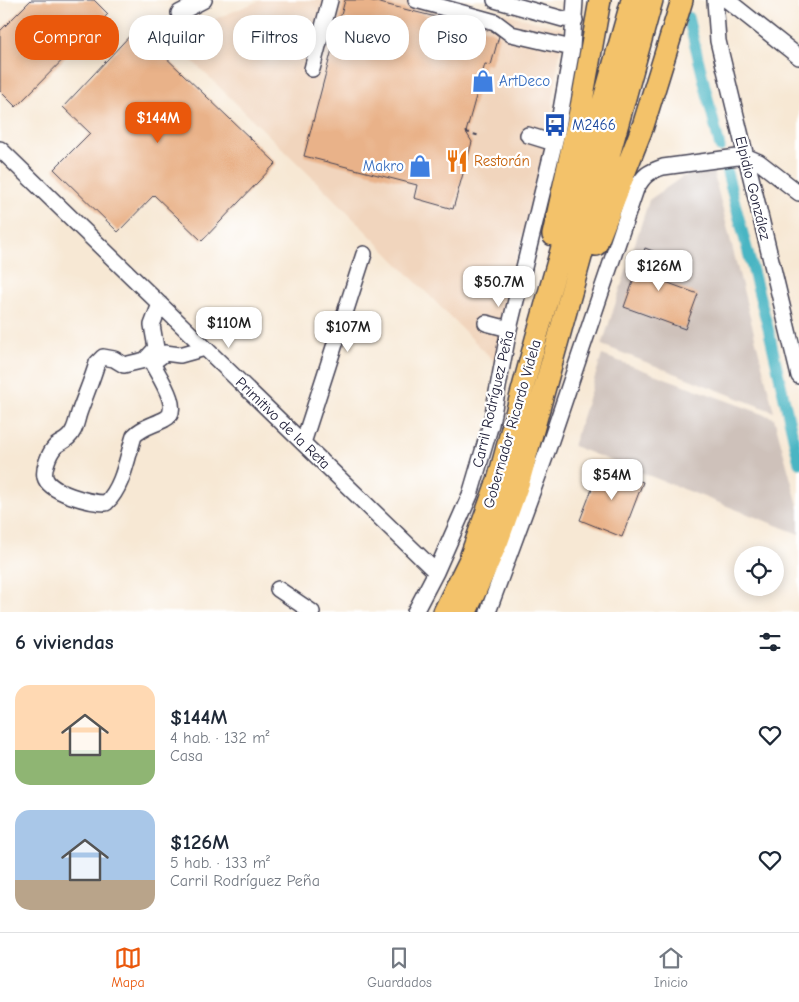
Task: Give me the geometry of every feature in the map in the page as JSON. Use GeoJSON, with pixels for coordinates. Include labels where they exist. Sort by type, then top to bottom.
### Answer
{"type":"FeatureCollection","features":[{"type":"Feature","properties":{"kind":"highway"},"geometry":{"type":"LineString","coordinates":[[536,339],[555,222],[581,107],[600,0]]}},
{"type":"Feature","properties":{"kind":"highway","name":"Gobernador Ricardo Videla"},"geometry":{"type":"LineString","coordinates":[[466,612],[510,510],[557,345],[632,0]]}},
{"type":"Feature","properties":{"kind":"highway","name":"Gobernador Ricardo Videla"},"geometry":{"type":"LineString","coordinates":[[444,612],[469,561],[490,504],[536,339],[652,0]]}},
{"type":"Feature","properties":{"kind":"highway"},"geometry":{"type":"LineString","coordinates":[[557,345],[643,126],[682,0]]}},
{"type":"Feature","properties":{"kind":"street"},"geometry":{"type":"LineString","coordinates":[[179,13],[204,0]]}},
{"type":"Feature","properties":{"kind":"street"},"geometry":{"type":"LineString","coordinates":[[312,69],[330,0]]}},
{"type":"Feature","properties":{"kind":"street"},"geometry":{"type":"LineString","coordinates":[[416,0],[495,22],[511,34],[572,48]]}},
{"type":"Feature","properties":{"kind":"street"},"geometry":{"type":"LineString","coordinates":[[495,0],[563,19],[575,20]]}},
{"type":"Feature","properties":{"kind":"street","name":"Carril Rodríguez Peña"},"geometry":{"type":"LineString","coordinates":[[415,612],[436,572],[470,495],[491,424],[509,329],[554,143],[572,48],[576,0]]}},
{"type":"Feature","properties":{"kind":"street","name":"Elpidio González"},"geometry":{"type":"LineString","coordinates":[[715,0],[718,41],[745,156],[795,338],[799,376]]}},
{"type":"Feature","properties":{"kind":"street"},"geometry":{"type":"LineString","coordinates":[[727,0],[799,58]]}},
{"type":"Feature","properties":{"kind":"street"},"geometry":{"type":"LineString","coordinates":[[528,135],[554,143]]}},
{"type":"Feature","properties":{"kind":"street","name":"Primitivo de la Reta"},"geometry":{"type":"LineString","coordinates":[[0,149],[436,572]]}},
{"type":"Feature","properties":{"kind":"street"},"geometry":{"type":"LineString","coordinates":[[488,612],[548,449],[636,189],[643,176],[652,170],[663,167],[745,156],[759,162],[799,193]]}},
{"type":"Feature","properties":{"kind":"street"},"geometry":{"type":"LineString","coordinates":[[303,443],[364,254]]}},
{"type":"Feature","properties":{"kind":"street"},"geometry":{"type":"LineString","coordinates":[[160,304],[152,325],[156,348],[145,360],[124,365],[114,359],[103,357],[97,363],[73,431],[66,441],[54,447],[44,474],[46,479],[58,490],[72,496],[93,503],[106,503],[112,498],[119,485],[134,436],[139,430],[168,418],[172,412],[173,404],[152,363],[165,353],[180,355],[205,348]]}},
{"type":"Feature","properties":{"kind":"street"},"geometry":{"type":"LineString","coordinates":[[486,323],[509,329]]}},
{"type":"Feature","properties":{"kind":"street"},"geometry":{"type":"LineString","coordinates":[[278,589],[312,612]]}},
{"type":"Feature","properties":{"kind":"path"},"geometry":{"type":"LineString","coordinates":[[466,132],[480,136]]}},
{"type":"Feature","properties":{"kind":"shaded area","name":"Makro"},"geometry":{"type":"Polygon","coordinates":[[[261,0],[453,0],[563,29],[549,131],[500,327],[495,362],[326,191],[192,60],[223,60],[223,16],[261,0]]]}},
{"type":"Feature","properties":{"kind":"shaded area"},"geometry":{"type":"Polygon","coordinates":[[[713,171],[774,412],[602,345],[649,200],[682,177],[713,171]]]}},
{"type":"Feature","properties":{"kind":"shaded area"},"geometry":{"type":"Polygon","coordinates":[[[602,355],[774,418],[799,509],[799,534],[573,446],[602,355]]]}},
{"type":"Feature","properties":{"kind":"building"},"geometry":{"type":"Polygon","coordinates":[[[31,0],[94,0],[108,14],[107,15],[16,15],[31,0]]]}},
{"type":"Feature","properties":{"kind":"building"},"geometry":{"type":"Polygon","coordinates":[[[345,0],[368,0],[428,15],[419,15],[419,60],[486,60],[486,30],[499,36],[491,65],[485,64],[466,132],[472,142],[453,209],[414,198],[417,185],[304,156],[329,60],[409,60],[409,15],[341,15],[345,0]]]}},
{"type":"Feature","properties":{"kind":"building"},"geometry":{"type":"Polygon","coordinates":[[[15,16],[15,60],[62,60],[16,107],[0,91],[0,31],[15,16]]]}},
{"type":"Feature","properties":{"kind":"building"},"geometry":{"type":"Polygon","coordinates":[[[129,36],[129,60],[168,60],[276,163],[202,241],[154,195],[118,232],[54,169],[90,133],[63,107],[107,60],[119,60],[119,47],[129,36]]]}},
{"type":"Feature","properties":{"kind":"building"},"geometry":{"type":"Polygon","coordinates":[[[645,248],[671,258],[663,281],[698,294],[685,329],[624,307],[645,248]]]}},
{"type":"Feature","properties":{"kind":"building"},"geometry":{"type":"Polygon","coordinates":[[[601,466],[643,482],[622,537],[580,520],[601,466]]]}},
{"type":"Feature","properties":{"kind":"waterway"},"geometry":{"type":"LineString","coordinates":[[688,17],[720,147]]}},
{"type":"Feature","properties":{"kind":"waterway"},"geometry":{"type":"LineString","coordinates":[[726,169],[768,328],[799,463]]}},
{"type":"Feature","properties":{"kind":"place","name":"ArtDeco"},"geometry":{"type":"Point","coordinates":[483,81]}},
{"type":"Feature","properties":{"kind":"place","name":"M2466"},"geometry":{"type":"Point","coordinates":[555,125]}},
{"type":"Feature","properties":{"kind":"place","name":"Restorán"},"geometry":{"type":"Point","coordinates":[457,161]}},
{"type":"Feature","properties":{"kind":"place","name":"Makro"},"geometry":{"type":"Point","coordinates":[420,166]}}]}
